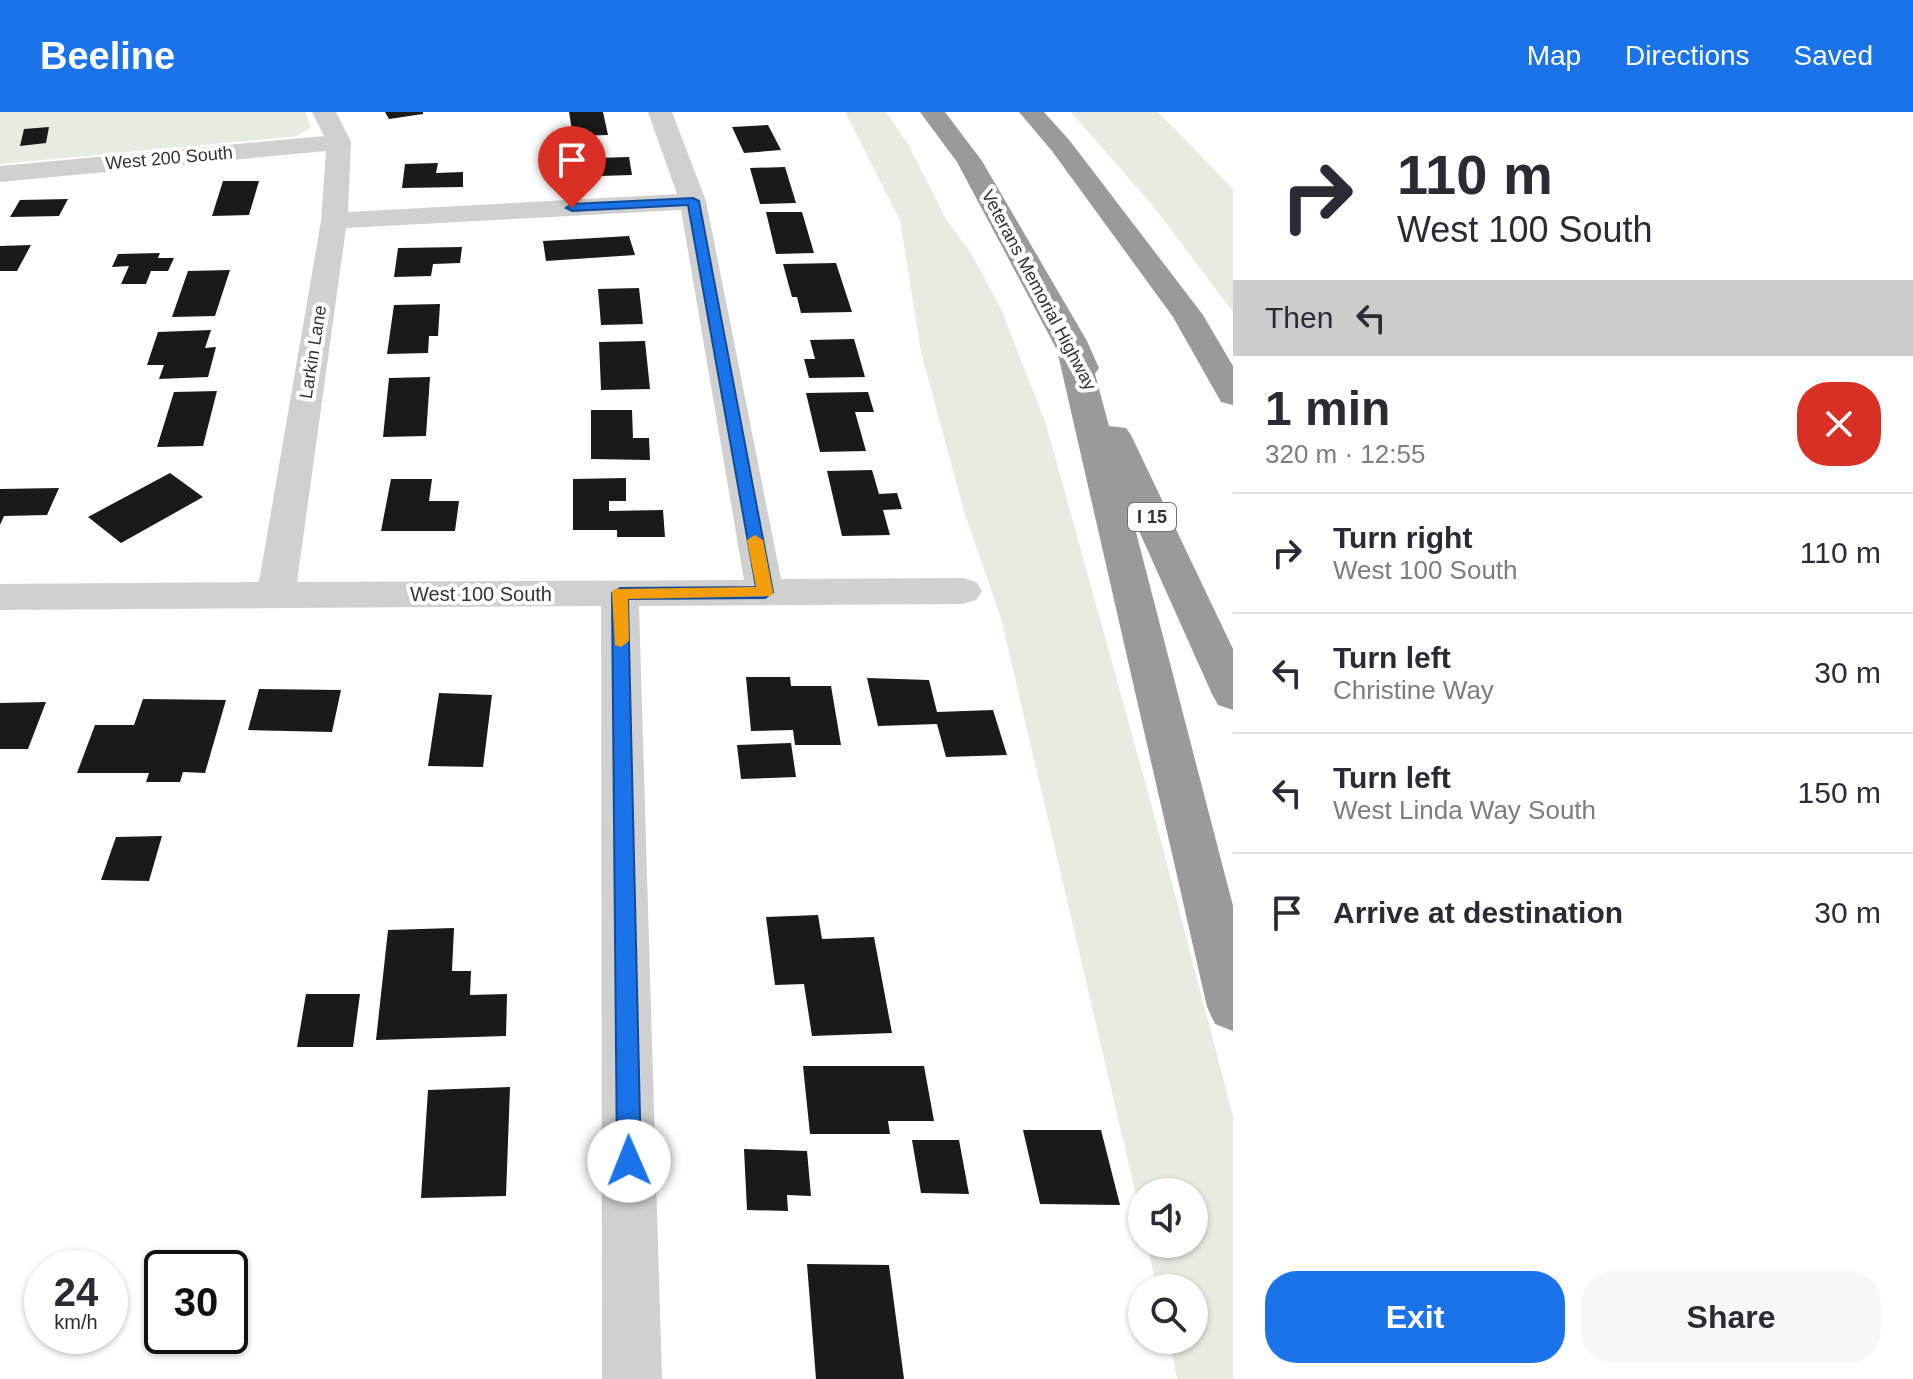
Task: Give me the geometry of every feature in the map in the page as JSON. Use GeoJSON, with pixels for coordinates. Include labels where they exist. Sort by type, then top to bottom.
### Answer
{"type":"FeatureCollection","features":[{"type":"Feature","properties":{"kind":"highway","name":"Veterans Memorial Highway"},"geometry":{"type":"LineString","coordinates":[[932,112],[969,161],[1071,341],[1233,694]]}},
{"type":"Feature","properties":{"kind":"highway"},"geometry":{"type":"LineString","coordinates":[[1031,112],[1061,146],[1188,315],[1233,381]]}},
{"type":"Feature","properties":{"kind":"highway"},"geometry":{"type":"LineString","coordinates":[[1188,315],[1233,395]]}},
{"type":"Feature","properties":{"kind":"highway"},"geometry":{"type":"LineString","coordinates":[[1071,341],[1233,1007]]}},
{"type":"Feature","properties":{"kind":"street"},"geometry":{"type":"LineString","coordinates":[[324,112],[339,142]]}},
{"type":"Feature","properties":{"kind":"street"},"geometry":{"type":"LineString","coordinates":[[660,112],[693,201],[765,592]]}},
{"type":"Feature","properties":{"kind":"street","name":"West 200 South"},"geometry":{"type":"LineString","coordinates":[[0,174],[339,142]]}},
{"type":"Feature","properties":{"kind":"street","name":"Larkin Lane"},"geometry":{"type":"LineString","coordinates":[[276,595],[334,221],[339,142]]}},
{"type":"Feature","properties":{"kind":"street"},"geometry":{"type":"LineString","coordinates":[[334,221],[693,201]]}},
{"type":"Feature","properties":{"kind":"street","name":"West 100 South"},"geometry":{"type":"LineString","coordinates":[[0,597],[963,591]]}},
{"type":"Feature","properties":{"kind":"street"},"geometry":{"type":"LineString","coordinates":[[620,593],[632,1379]]}},
{"type":"Feature","properties":{"kind":"shaded area"},"geometry":{"type":"Polygon","coordinates":[[[0,112],[305,112],[311,127],[298,136],[0,164],[0,112]]]}},
{"type":"Feature","properties":{"kind":"shaded area"},"geometry":{"type":"Polygon","coordinates":[[[845,112],[886,112],[909,146],[947,221],[970,251],[1001,309],[1046,424],[1152,807],[1233,1116],[1233,1379],[1177,1379],[1172,1354],[1208,1354],[1208,1274],[1154,1274],[1150,1258],[1208,1258],[1208,1178],[1132,1178],[1001,618],[965,515],[921,352],[900,220],[845,112]]]}},
{"type":"Feature","properties":{"kind":"shaded area"},"geometry":{"type":"Polygon","coordinates":[[[1071,112],[1158,112],[1233,189],[1233,312],[1153,206],[1071,112]]]}},
{"type":"Feature","properties":{"kind":"building"},"geometry":{"type":"Polygon","coordinates":[[[385,112],[423,112],[423,114],[389,119],[385,112]]]}},
{"type":"Feature","properties":{"kind":"building"},"geometry":{"type":"Polygon","coordinates":[[[569,112],[603,112],[608,135],[573,136],[569,112]]]}},
{"type":"Feature","properties":{"kind":"building"},"geometry":{"type":"Polygon","coordinates":[[[768,125],[781,150],[744,153],[732,127],[768,125]]]}},
{"type":"Feature","properties":{"kind":"building"},"geometry":{"type":"Polygon","coordinates":[[[49,127],[46,143],[20,146],[24,129],[49,127]]]}},
{"type":"Feature","properties":{"kind":"building"},"geometry":{"type":"Polygon","coordinates":[[[629,157],[632,175],[567,177],[566,159],[629,157]]]}},
{"type":"Feature","properties":{"kind":"building"},"geometry":{"type":"Polygon","coordinates":[[[438,163],[436,173],[463,172],[463,187],[402,188],[405,164],[438,163]]]}},
{"type":"Feature","properties":{"kind":"building"},"geometry":{"type":"Polygon","coordinates":[[[785,167],[796,203],[760,204],[750,168],[785,167]]]}},
{"type":"Feature","properties":{"kind":"building"},"geometry":{"type":"Polygon","coordinates":[[[223,181],[259,181],[249,215],[212,216],[223,181]]]}},
{"type":"Feature","properties":{"kind":"building"},"geometry":{"type":"Polygon","coordinates":[[[68,199],[59,216],[10,217],[20,200],[68,199]]]}},
{"type":"Feature","properties":{"kind":"building"},"geometry":{"type":"Polygon","coordinates":[[[766,212],[802,212],[814,253],[776,254],[766,212]]]}},
{"type":"Feature","properties":{"kind":"building"},"geometry":{"type":"Polygon","coordinates":[[[629,236],[635,255],[546,261],[543,241],[629,236]]]}},
{"type":"Feature","properties":{"kind":"building"},"geometry":{"type":"Polygon","coordinates":[[[31,245],[17,271],[0,271],[0,246],[31,245]]]}},
{"type":"Feature","properties":{"kind":"building"},"geometry":{"type":"Polygon","coordinates":[[[462,247],[460,263],[433,264],[431,276],[394,277],[398,248],[462,247]]]}},
{"type":"Feature","properties":{"kind":"building"},"geometry":{"type":"Polygon","coordinates":[[[160,253],[158,258],[174,258],[168,271],[151,271],[146,284],[121,284],[129,266],[112,267],[118,254],[160,253]]]}},
{"type":"Feature","properties":{"kind":"building"},"geometry":{"type":"Polygon","coordinates":[[[836,263],[852,312],[801,313],[797,297],[792,297],[783,264],[836,263]]]}},
{"type":"Feature","properties":{"kind":"building"},"geometry":{"type":"Polygon","coordinates":[[[230,270],[215,316],[172,317],[188,271],[230,270]]]}},
{"type":"Feature","properties":{"kind":"building"},"geometry":{"type":"Polygon","coordinates":[[[639,288],[643,324],[601,325],[598,289],[639,288]]]}},
{"type":"Feature","properties":{"kind":"building"},"geometry":{"type":"Polygon","coordinates":[[[440,304],[438,336],[429,336],[428,353],[387,354],[394,305],[440,304]]]}},
{"type":"Feature","properties":{"kind":"building"},"geometry":{"type":"Polygon","coordinates":[[[211,330],[205,348],[216,347],[208,377],[159,379],[164,365],[147,365],[158,332],[211,330]]]}},
{"type":"Feature","properties":{"kind":"building"},"geometry":{"type":"Polygon","coordinates":[[[854,339],[865,377],[809,378],[804,359],[815,359],[810,340],[854,339]]]}},
{"type":"Feature","properties":{"kind":"building"},"geometry":{"type":"Polygon","coordinates":[[[645,341],[650,389],[601,390],[599,342],[645,341]]]}},
{"type":"Feature","properties":{"kind":"building"},"geometry":{"type":"Polygon","coordinates":[[[430,377],[426,436],[383,437],[389,378],[430,377]]]}},
{"type":"Feature","properties":{"kind":"building"},"geometry":{"type":"Polygon","coordinates":[[[217,391],[203,446],[157,447],[174,392],[217,391]]]}},
{"type":"Feature","properties":{"kind":"building"},"geometry":{"type":"Polygon","coordinates":[[[868,392],[874,412],[855,412],[866,451],[820,452],[806,393],[868,392]]]}},
{"type":"Feature","properties":{"kind":"building"},"geometry":{"type":"Polygon","coordinates":[[[591,410],[632,410],[633,438],[649,438],[650,460],[591,459],[591,410]]]}},
{"type":"Feature","properties":{"kind":"building"},"geometry":{"type":"Polygon","coordinates":[[[872,470],[879,494],[897,493],[902,509],[883,510],[890,535],[842,536],[827,471],[872,470]]]}},
{"type":"Feature","properties":{"kind":"building"},"geometry":{"type":"Polygon","coordinates":[[[170,473],[203,497],[121,543],[88,517],[170,473]]]}},
{"type":"Feature","properties":{"kind":"building"},"geometry":{"type":"Polygon","coordinates":[[[626,478],[626,501],[609,501],[609,511],[663,510],[665,537],[617,537],[617,530],[573,530],[573,479],[626,478]]]}},
{"type":"Feature","properties":{"kind":"building"},"geometry":{"type":"Polygon","coordinates":[[[391,479],[432,479],[429,501],[459,501],[455,531],[381,531],[391,479]]]}},
{"type":"Feature","properties":{"kind":"building"},"geometry":{"type":"Polygon","coordinates":[[[59,488],[47,515],[4,516],[0,525],[0,489],[59,488]]]}},
{"type":"Feature","properties":{"kind":"building"},"geometry":{"type":"Polygon","coordinates":[[[746,677],[790,677],[791,686],[831,686],[841,745],[795,745],[793,730],[751,731],[746,677]]]}},
{"type":"Feature","properties":{"kind":"building"},"geometry":{"type":"Polygon","coordinates":[[[867,678],[929,680],[937,712],[993,710],[1007,755],[946,757],[937,724],[878,726],[867,678]]]}},
{"type":"Feature","properties":{"kind":"building"},"geometry":{"type":"Polygon","coordinates":[[[259,689],[341,690],[332,732],[248,730],[259,689]]]}},
{"type":"Feature","properties":{"kind":"building"},"geometry":{"type":"Polygon","coordinates":[[[439,693],[492,695],[483,767],[428,766],[439,693]]]}},
{"type":"Feature","properties":{"kind":"building"},"geometry":{"type":"Polygon","coordinates":[[[143,699],[226,700],[205,773],[183,772],[180,782],[146,782],[149,773],[77,773],[95,725],[134,725],[143,699]]]}},
{"type":"Feature","properties":{"kind":"building"},"geometry":{"type":"Polygon","coordinates":[[[46,702],[28,749],[0,749],[0,703],[46,702]]]}},
{"type":"Feature","properties":{"kind":"building"},"geometry":{"type":"Polygon","coordinates":[[[791,743],[796,777],[741,779],[737,745],[791,743]]]}},
{"type":"Feature","properties":{"kind":"building"},"geometry":{"type":"Polygon","coordinates":[[[162,836],[149,881],[101,880],[116,837],[162,836]]]}},
{"type":"Feature","properties":{"kind":"building"},"geometry":{"type":"Polygon","coordinates":[[[818,915],[822,939],[874,937],[892,1033],[812,1036],[804,984],[775,985],[766,917],[818,915]]]}},
{"type":"Feature","properties":{"kind":"building"},"geometry":{"type":"Polygon","coordinates":[[[454,928],[452,971],[471,971],[470,995],[507,994],[506,1036],[376,1040],[388,930],[454,928]]]}},
{"type":"Feature","properties":{"kind":"building"},"geometry":{"type":"Polygon","coordinates":[[[306,994],[360,994],[353,1047],[297,1047],[306,994]]]}},
{"type":"Feature","properties":{"kind":"building"},"geometry":{"type":"Polygon","coordinates":[[[803,1066],[924,1066],[934,1121],[888,1121],[890,1134],[810,1134],[803,1066]]]}},
{"type":"Feature","properties":{"kind":"building"},"geometry":{"type":"Polygon","coordinates":[[[510,1087],[506,1196],[421,1198],[428,1090],[510,1087]]]}},
{"type":"Feature","properties":{"kind":"building"},"geometry":{"type":"Polygon","coordinates":[[[1023,1130],[1101,1130],[1120,1205],[1040,1204],[1023,1130]]]}},
{"type":"Feature","properties":{"kind":"building"},"geometry":{"type":"Polygon","coordinates":[[[912,1140],[959,1140],[969,1194],[921,1193],[912,1140]]]}},
{"type":"Feature","properties":{"kind":"building"},"geometry":{"type":"Polygon","coordinates":[[[744,1149],[807,1151],[811,1196],[787,1195],[788,1211],[747,1210],[744,1149]]]}},
{"type":"Feature","properties":{"kind":"building"},"geometry":{"type":"Polygon","coordinates":[[[807,1264],[889,1265],[904,1379],[816,1379],[807,1264]]]}},
{"type":"Feature","properties":{"kind":"slow traffic"},"geometry":{"type":"LineString","coordinates":[[621,641],[620,593],[765,592],[755,540]]}},
{"type":"Feature","properties":{"kind":"route"},"geometry":{"type":"LineString","coordinates":[[572,208],[693,201],[765,592],[620,593],[629,1161]]}}]}
